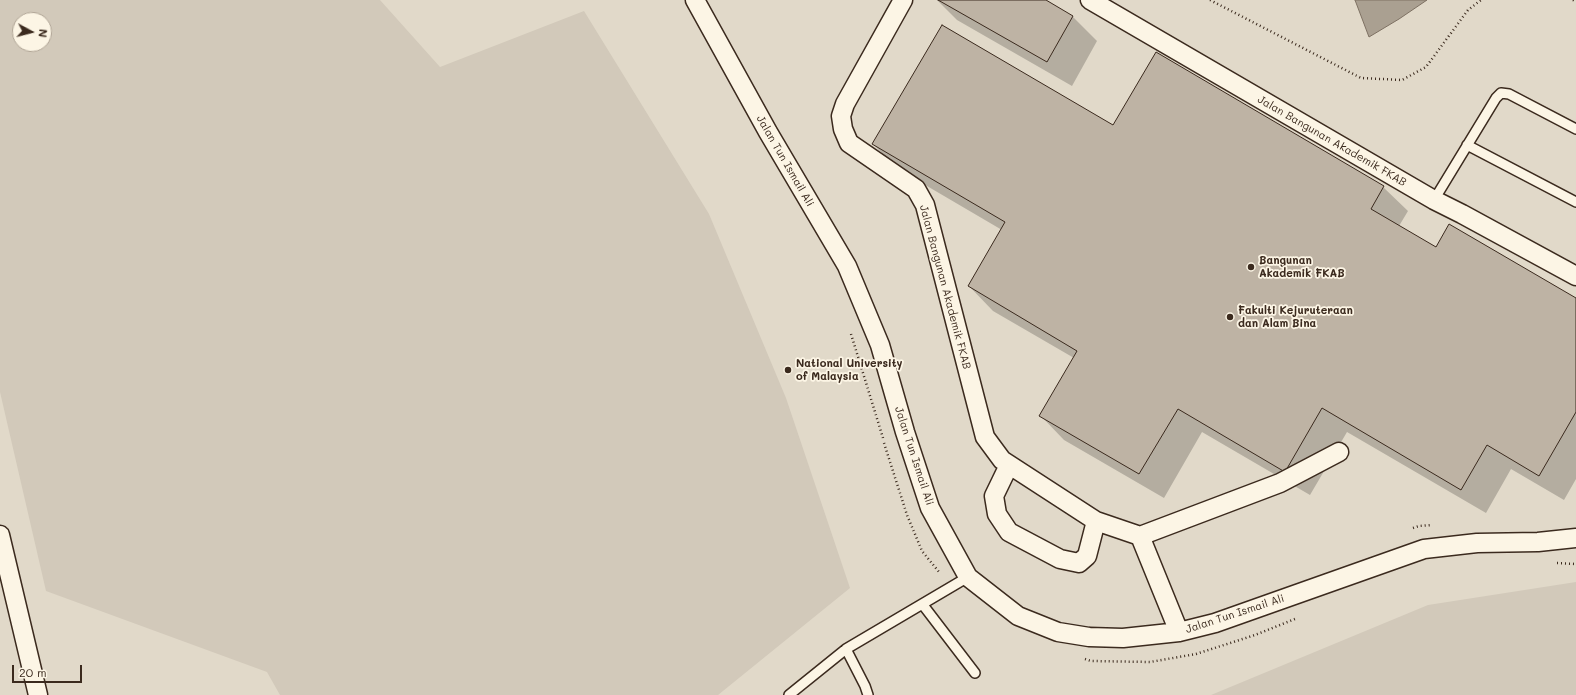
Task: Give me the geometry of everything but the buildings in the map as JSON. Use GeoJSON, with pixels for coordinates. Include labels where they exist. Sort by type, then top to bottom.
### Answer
{"type":"FeatureCollection","features":[{"type":"Feature","properties":{"kind":"street","name":"Jalan Tun Ismail Ali"},"geometry":{"type":"LineString","coordinates":[[695,0],[768,132],[846,266],[880,345],[905,432],[930,508],[961,582],[1018,616],[1058,632],[1089,637],[1123,638],[1179,632],[1216,623],[1424,549],[1477,543],[1538,542],[1576,538]]}},
{"type":"Feature","properties":{"kind":"street","name":"Jalan Bangunan Akademik FKAB"},"geometry":{"type":"LineString","coordinates":[[903,0],[845,104],[841,116],[843,129],[849,143],[916,189],[924,205],[985,436],[1002,460],[1096,521],[1140,536]]}},
{"type":"Feature","properties":{"kind":"street","name":"Jalan Bangunan Akademik FKAB"},"geometry":{"type":"LineString","coordinates":[[1090,0],[1434,200],[1576,276]]}},
{"type":"Feature","properties":{"kind":"street"},"geometry":{"type":"LineString","coordinates":[[1179,632],[1140,536],[1280,483],[1339,452]]}},
{"type":"Feature","properties":{"kind":"street"},"geometry":{"type":"LineString","coordinates":[[1009,465],[994,496],[997,514],[1009,532],[1060,560],[1079,563],[1087,556],[1096,521]]}},
{"type":"Feature","properties":{"kind":"street"},"geometry":{"type":"LineString","coordinates":[[0,535],[9,590],[38,695]]}},
{"type":"Feature","properties":{"kind":"lane"},"geometry":{"type":"LineString","coordinates":[[1434,200],[1496,98],[1501,93],[1509,94],[1576,129]]}},
{"type":"Feature","properties":{"kind":"lane"},"geometry":{"type":"LineString","coordinates":[[1467,145],[1576,202]]}},
{"type":"Feature","properties":{"kind":"lane"},"geometry":{"type":"LineString","coordinates":[[789,695],[846,649],[961,582]]}},
{"type":"Feature","properties":{"kind":"lane"},"geometry":{"type":"LineString","coordinates":[[923,605],[975,674]]}},
{"type":"Feature","properties":{"kind":"lane"},"geometry":{"type":"LineString","coordinates":[[846,649],[868,695]]}},
{"type":"Feature","properties":{"kind":"path"},"geometry":{"type":"LineString","coordinates":[[1210,0],[1361,78],[1402,80],[1426,67],[1468,10],[1481,0]]}},
{"type":"Feature","properties":{"kind":"path"},"geometry":{"type":"LineString","coordinates":[[851,333],[907,515],[922,551],[944,577],[961,582]]}},
{"type":"Feature","properties":{"kind":"path"},"geometry":{"type":"LineString","coordinates":[[1412,529],[1419,526],[1434,525]]}},
{"type":"Feature","properties":{"kind":"path"},"geometry":{"type":"LineString","coordinates":[[1556,563],[1576,564]]}},
{"type":"Feature","properties":{"kind":"path"},"geometry":{"type":"LineString","coordinates":[[1084,659],[1091,661],[1150,662],[1196,654],[1255,636],[1298,618]]}},
{"type":"Feature","properties":{"kind":"shaded area","name":"National University of Malaysia"},"geometry":{"type":"Polygon","coordinates":[[[0,0],[1576,0],[1576,695],[0,695],[0,0]]]}},
{"type":"Feature","properties":{"kind":"shaded area"},"geometry":{"type":"Polygon","coordinates":[[[0,0],[380,0],[440,67],[584,11],[709,214],[786,398],[850,588],[718,695],[280,695],[267,672],[46,591],[0,392],[0,0]]]}},
{"type":"Feature","properties":{"kind":"shaded area"},"geometry":{"type":"Polygon","coordinates":[[[1355,0],[1427,0],[1369,37],[1355,0]]]}},
{"type":"Feature","properties":{"kind":"shaded area"},"geometry":{"type":"Polygon","coordinates":[[[1576,582],[1576,695],[1211,695],[1428,605],[1576,582]]]}},
{"type":"Feature","properties":{"kind":"place","name":"Bangunan Akademik FKAB"},"geometry":{"type":"Point","coordinates":[1251,267]}},
{"type":"Feature","properties":{"kind":"place","name":"Fakulti Kejuruteraan dan Alam Bina"},"geometry":{"type":"Point","coordinates":[1230,317]}},
{"type":"Feature","properties":{"kind":"place","name":"National University of Malaysia"},"geometry":{"type":"Point","coordinates":[788,370]}}]}
